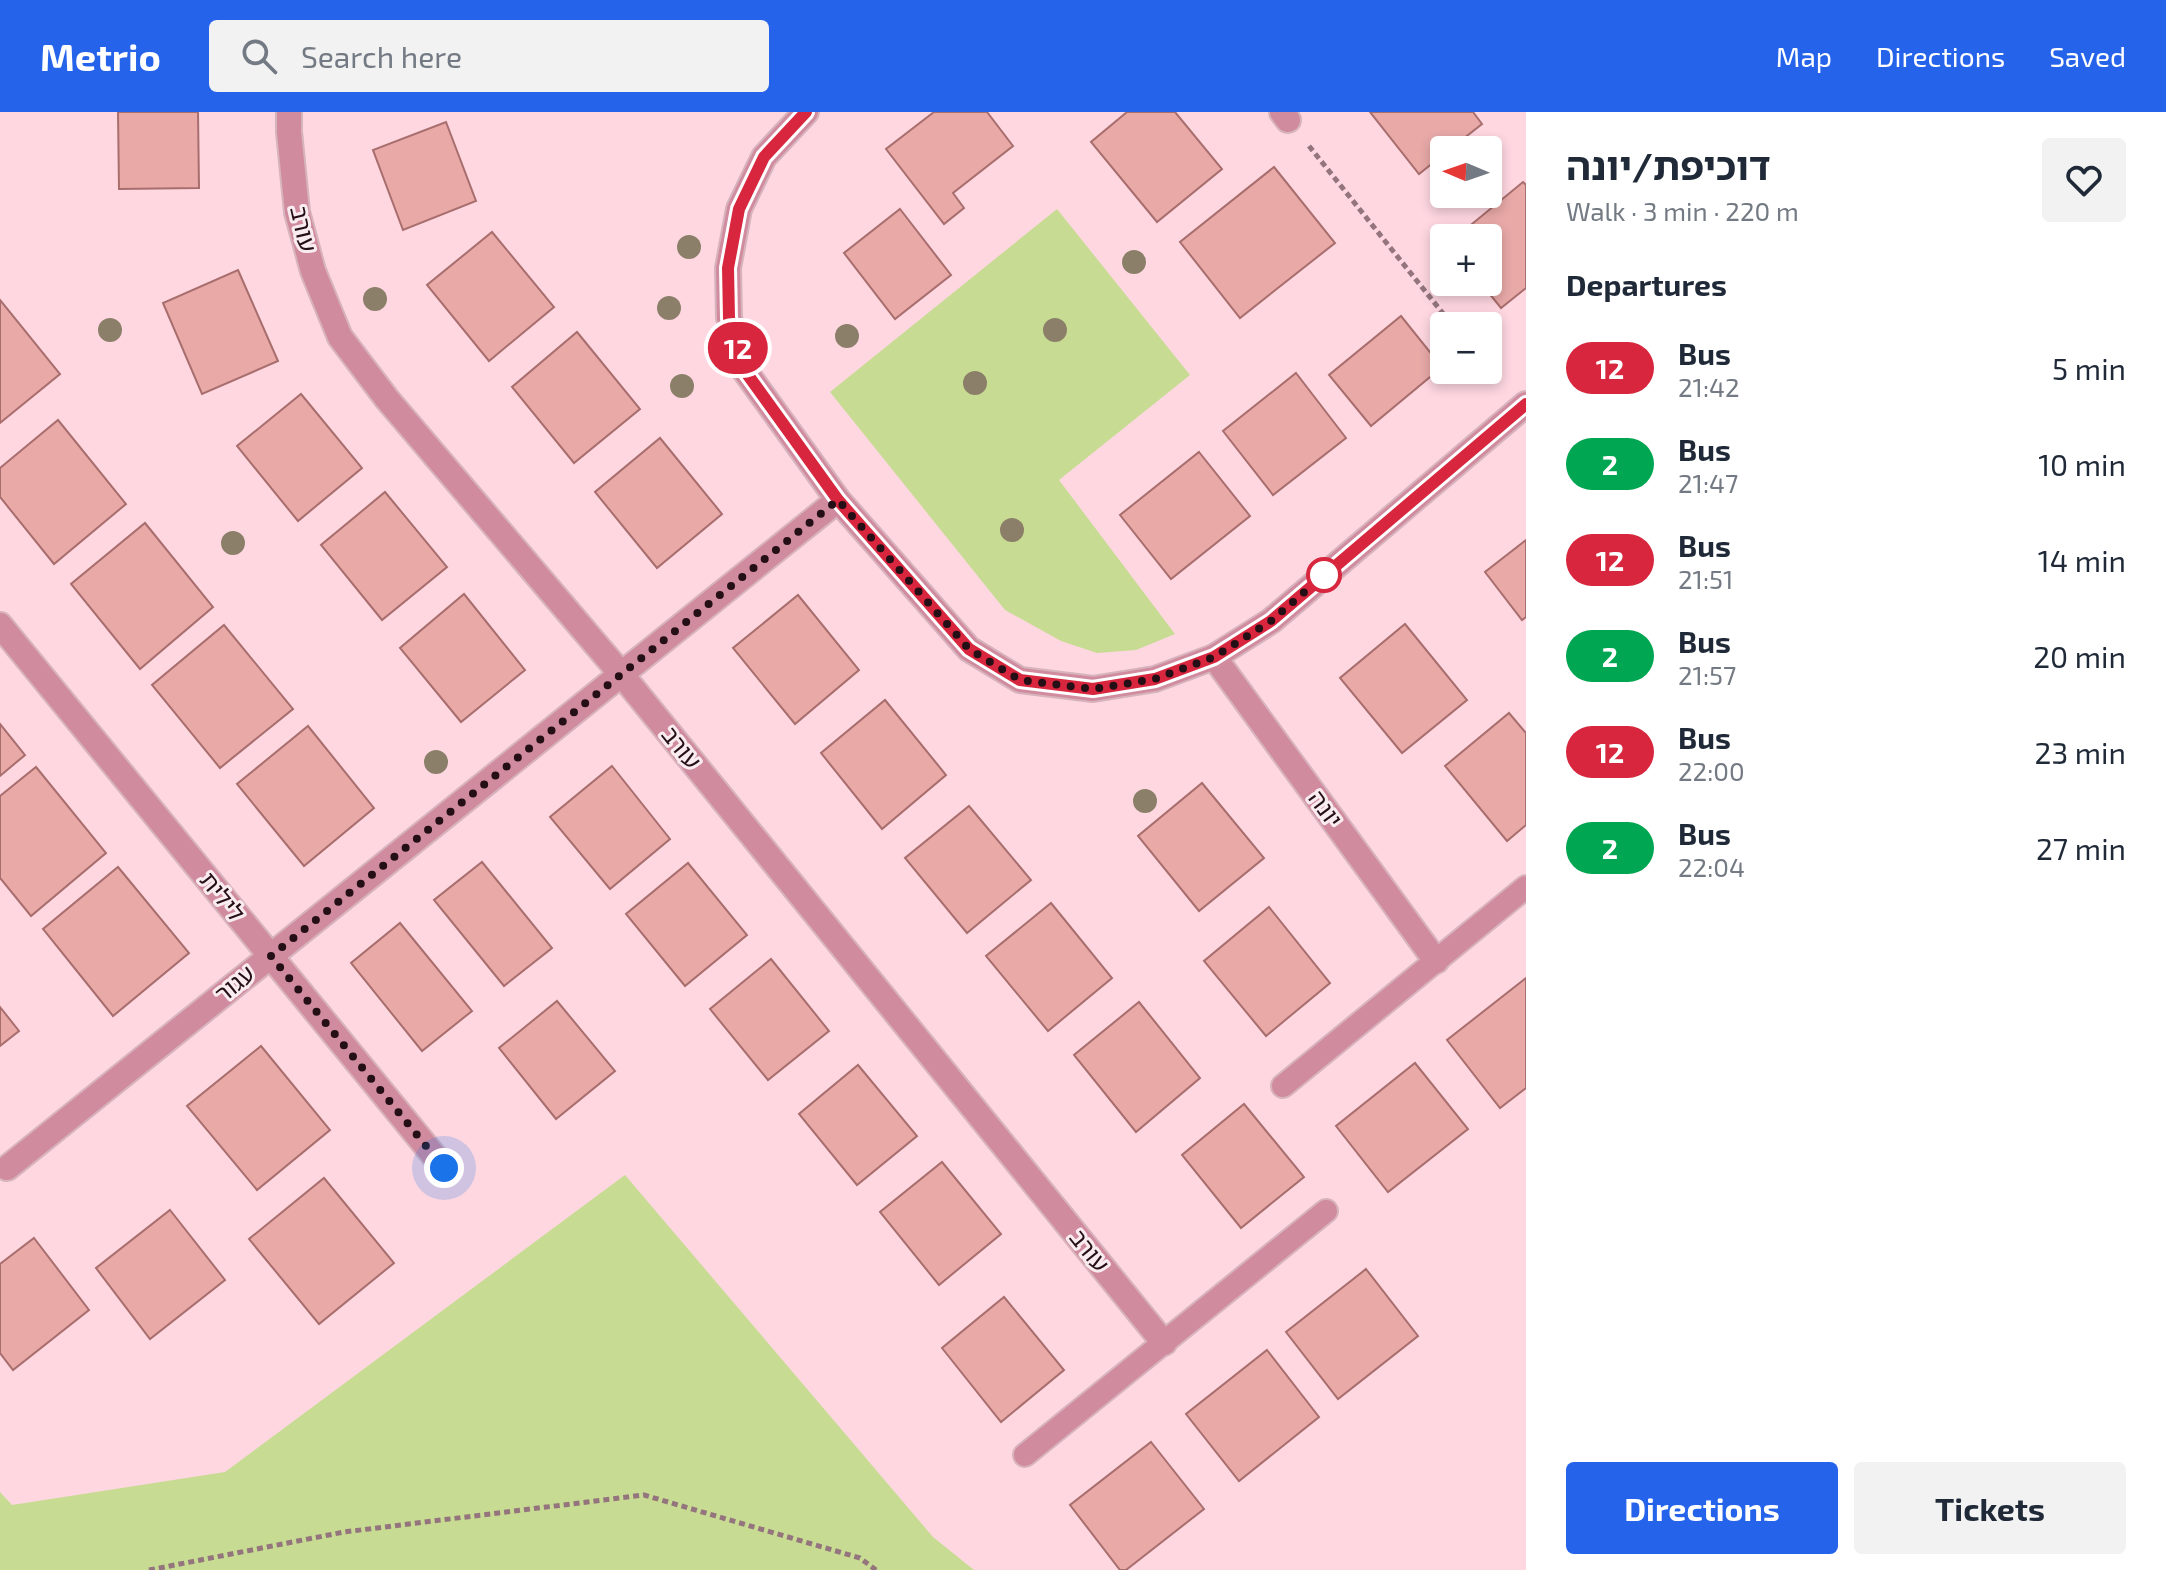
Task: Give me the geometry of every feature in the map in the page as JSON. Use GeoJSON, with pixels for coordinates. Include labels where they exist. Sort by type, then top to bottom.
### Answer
{"type":"FeatureCollection","features":[{"type":"Feature","properties":{"kind":"street","name":"עורב"},"geometry":{"type":"LineString","coordinates":[[289,112],[297,212],[313,271],[340,337],[387,399],[622,675],[1164,1343]]}},
{"type":"Feature","properties":{"kind":"street"},"geometry":{"type":"LineString","coordinates":[[806,112],[764,157],[739,209],[728,268],[729,318],[745,371],[838,500],[969,649],[1020,680],[1093,689],[1155,679],[1214,657],[1271,621],[1526,404]]}},
{"type":"Feature","properties":{"kind":"street","name":"עגור"},"geometry":{"type":"LineString","coordinates":[[7,1168],[838,500]]}},
{"type":"Feature","properties":{"kind":"street","name":"לילית"},"geometry":{"type":"LineString","coordinates":[[0,625],[444,1168]]}},
{"type":"Feature","properties":{"kind":"street","name":"יונה"},"geometry":{"type":"LineString","coordinates":[[1214,657],[1436,961]]}},
{"type":"Feature","properties":{"kind":"lane"},"geometry":{"type":"LineString","coordinates":[[1283,1086],[1526,887]]}},
{"type":"Feature","properties":{"kind":"lane"},"geometry":{"type":"LineString","coordinates":[[1025,1455],[1326,1211]]}},
{"type":"Feature","properties":{"kind":"path"},"geometry":{"type":"LineString","coordinates":[[1285,116],[1442,312]]}},
{"type":"Feature","properties":{"kind":"path"},"geometry":{"type":"LineString","coordinates":[[149,1570],[344,1532],[644,1495],[860,1558],[876,1570]]}},
{"type":"Feature","properties":{"kind":"green space"},"geometry":{"type":"Polygon","coordinates":[[[1057,209],[1190,375],[1059,480],[1175,634],[1136,650],[1097,653],[1061,641],[1005,610],[830,392],[1057,209]]]}},
{"type":"Feature","properties":{"kind":"green space"},"geometry":{"type":"Polygon","coordinates":[[[625,1175],[933,1537],[974,1570],[0,1570],[0,1492],[12,1505],[225,1472],[625,1175]]]}},
{"type":"Feature","properties":{"kind":"building"},"geometry":{"type":"Polygon","coordinates":[[[118,112],[198,112],[199,188],[119,189],[118,112]]]}},
{"type":"Feature","properties":{"kind":"building"},"geometry":{"type":"Polygon","coordinates":[[[934,112],[987,112],[1013,146],[953,193],[964,208],[944,224],[886,149],[934,112]]]}},
{"type":"Feature","properties":{"kind":"building"},"geometry":{"type":"Polygon","coordinates":[[[1127,112],[1175,112],[1222,169],[1157,222],[1091,142],[1127,112]]]}},
{"type":"Feature","properties":{"kind":"building"},"geometry":{"type":"Polygon","coordinates":[[[1370,112],[1473,112],[1482,124],[1467,136],[1430,136],[1430,165],[1419,174],[1370,112]]]}},
{"type":"Feature","properties":{"kind":"building"},"geometry":{"type":"Polygon","coordinates":[[[446,122],[476,201],[403,230],[373,150],[446,122]]]}},
{"type":"Feature","properties":{"kind":"building"},"geometry":{"type":"Polygon","coordinates":[[[1274,167],[1335,243],[1240,318],[1180,242],[1274,167]]]}},
{"type":"Feature","properties":{"kind":"building"},"geometry":{"type":"Polygon","coordinates":[[[1523,182],[1526,185],[1526,288],[1501,308],[1491,296],[1502,296],[1502,224],[1472,224],[1491,208],[1502,208],[1502,199],[1523,182]]]}},
{"type":"Feature","properties":{"kind":"building"},"geometry":{"type":"Polygon","coordinates":[[[900,209],[951,275],[895,319],[844,253],[900,209]]]}},
{"type":"Feature","properties":{"kind":"building"},"geometry":{"type":"Polygon","coordinates":[[[492,232],[554,307],[489,361],[427,285],[492,232]]]}},
{"type":"Feature","properties":{"kind":"building"},"geometry":{"type":"Polygon","coordinates":[[[238,270],[278,361],[202,394],[163,303],[238,270]]]}},
{"type":"Feature","properties":{"kind":"building"},"geometry":{"type":"Polygon","coordinates":[[[0,300],[60,374],[0,423],[0,300]]]}},
{"type":"Feature","properties":{"kind":"building"},"geometry":{"type":"Polygon","coordinates":[[[1401,316],[1430,352],[1430,377],[1371,426],[1329,375],[1401,316]]]}},
{"type":"Feature","properties":{"kind":"building"},"geometry":{"type":"Polygon","coordinates":[[[577,332],[640,409],[574,463],[512,387],[577,332]]]}},
{"type":"Feature","properties":{"kind":"building"},"geometry":{"type":"Polygon","coordinates":[[[1296,373],[1346,438],[1273,495],[1223,431],[1296,373]]]}},
{"type":"Feature","properties":{"kind":"building"},"geometry":{"type":"Polygon","coordinates":[[[301,394],[362,468],[298,521],[237,446],[301,394]]]}},
{"type":"Feature","properties":{"kind":"building"},"geometry":{"type":"Polygon","coordinates":[[[58,420],[126,504],[54,564],[0,497],[0,468],[58,420]]]}},
{"type":"Feature","properties":{"kind":"building"},"geometry":{"type":"Polygon","coordinates":[[[660,438],[722,514],[657,568],[595,492],[660,438]]]}},
{"type":"Feature","properties":{"kind":"building"},"geometry":{"type":"Polygon","coordinates":[[[1199,452],[1250,516],[1171,579],[1120,515],[1199,452]]]}},
{"type":"Feature","properties":{"kind":"building"},"geometry":{"type":"Polygon","coordinates":[[[385,492],[447,567],[382,620],[321,545],[385,492]]]}},
{"type":"Feature","properties":{"kind":"building"},"geometry":{"type":"Polygon","coordinates":[[[145,523],[213,607],[140,669],[71,584],[145,523]]]}},
{"type":"Feature","properties":{"kind":"building"},"geometry":{"type":"Polygon","coordinates":[[[1526,540],[1526,617],[1522,620],[1485,572],[1526,540]]]}},
{"type":"Feature","properties":{"kind":"building"},"geometry":{"type":"Polygon","coordinates":[[[464,594],[525,670],[461,722],[400,648],[464,594]]]}},
{"type":"Feature","properties":{"kind":"building"},"geometry":{"type":"Polygon","coordinates":[[[798,595],[859,670],[795,724],[733,648],[798,595]]]}},
{"type":"Feature","properties":{"kind":"building"},"geometry":{"type":"Polygon","coordinates":[[[1405,624],[1467,700],[1402,753],[1340,678],[1405,624]]]}},
{"type":"Feature","properties":{"kind":"building"},"geometry":{"type":"Polygon","coordinates":[[[224,625],[293,709],[220,768],[152,685],[224,625]]]}},
{"type":"Feature","properties":{"kind":"building"},"geometry":{"type":"Polygon","coordinates":[[[885,700],[946,775],[882,829],[821,753],[885,700]]]}},
{"type":"Feature","properties":{"kind":"building"},"geometry":{"type":"Polygon","coordinates":[[[1509,713],[1526,733],[1526,825],[1507,841],[1445,766],[1509,713]]]}},
{"type":"Feature","properties":{"kind":"building"},"geometry":{"type":"Polygon","coordinates":[[[0,724],[25,755],[0,776],[0,724]]]}},
{"type":"Feature","properties":{"kind":"building"},"geometry":{"type":"Polygon","coordinates":[[[308,726],[374,808],[304,866],[237,784],[308,726]]]}},
{"type":"Feature","properties":{"kind":"building"},"geometry":{"type":"Polygon","coordinates":[[[612,766],[670,839],[610,889],[550,817],[612,766]]]}},
{"type":"Feature","properties":{"kind":"building"},"geometry":{"type":"Polygon","coordinates":[[[36,767],[106,853],[31,916],[0,878],[0,796],[36,767]]]}},
{"type":"Feature","properties":{"kind":"building"},"geometry":{"type":"Polygon","coordinates":[[[1202,783],[1264,858],[1199,911],[1138,836],[1202,783]]]}},
{"type":"Feature","properties":{"kind":"building"},"geometry":{"type":"Polygon","coordinates":[[[969,806],[1031,880],[967,933],[905,858],[969,806]]]}},
{"type":"Feature","properties":{"kind":"building"},"geometry":{"type":"Polygon","coordinates":[[[482,862],[552,948],[504,986],[434,900],[482,862]]]}},
{"type":"Feature","properties":{"kind":"building"},"geometry":{"type":"Polygon","coordinates":[[[688,863],[747,935],[685,986],[626,914],[688,863]]]}},
{"type":"Feature","properties":{"kind":"building"},"geometry":{"type":"Polygon","coordinates":[[[118,867],[189,953],[113,1016],[43,929],[118,867]]]}},
{"type":"Feature","properties":{"kind":"building"},"geometry":{"type":"Polygon","coordinates":[[[1051,903],[1112,978],[1048,1031],[986,956],[1051,903]]]}},
{"type":"Feature","properties":{"kind":"building"},"geometry":{"type":"Polygon","coordinates":[[[1269,907],[1330,983],[1266,1036],[1204,961],[1269,907]]]}},
{"type":"Feature","properties":{"kind":"building"},"geometry":{"type":"Polygon","coordinates":[[[400,923],[472,1011],[422,1051],[351,963],[400,923]]]}},
{"type":"Feature","properties":{"kind":"building"},"geometry":{"type":"Polygon","coordinates":[[[771,959],[829,1031],[768,1080],[710,1009],[771,959]]]}},
{"type":"Feature","properties":{"kind":"building"},"geometry":{"type":"Polygon","coordinates":[[[1526,978],[1526,1088],[1500,1108],[1447,1040],[1526,978]]]}},
{"type":"Feature","properties":{"kind":"building"},"geometry":{"type":"Polygon","coordinates":[[[557,1001],[615,1071],[556,1119],[499,1048],[557,1001]]]}},
{"type":"Feature","properties":{"kind":"building"},"geometry":{"type":"Polygon","coordinates":[[[1139,1002],[1200,1078],[1136,1132],[1074,1055],[1139,1002]]]}},
{"type":"Feature","properties":{"kind":"building"},"geometry":{"type":"Polygon","coordinates":[[[0,1007],[19,1031],[0,1046],[0,1007]]]}},
{"type":"Feature","properties":{"kind":"building"},"geometry":{"type":"Polygon","coordinates":[[[261,1046],[330,1130],[257,1190],[187,1106],[261,1046]]]}},
{"type":"Feature","properties":{"kind":"building"},"geometry":{"type":"Polygon","coordinates":[[[1415,1063],[1468,1129],[1388,1192],[1336,1126],[1415,1063]]]}},
{"type":"Feature","properties":{"kind":"building"},"geometry":{"type":"Polygon","coordinates":[[[858,1065],[917,1136],[857,1185],[799,1114],[858,1065]]]}},
{"type":"Feature","properties":{"kind":"building"},"geometry":{"type":"Polygon","coordinates":[[[1244,1104],[1304,1177],[1241,1228],[1182,1155],[1244,1104]]]}},
{"type":"Feature","properties":{"kind":"building"},"geometry":{"type":"Polygon","coordinates":[[[942,1162],[1001,1234],[939,1285],[880,1212],[942,1162]]]}},
{"type":"Feature","properties":{"kind":"building"},"geometry":{"type":"Polygon","coordinates":[[[324,1178],[394,1263],[319,1324],[249,1239],[324,1178]]]}},
{"type":"Feature","properties":{"kind":"building"},"geometry":{"type":"Polygon","coordinates":[[[170,1210],[225,1280],[150,1339],[96,1268],[170,1210]]]}},
{"type":"Feature","properties":{"kind":"building"},"geometry":{"type":"Polygon","coordinates":[[[34,1238],[89,1310],[13,1370],[0,1353],[0,1264],[34,1238]]]}},
{"type":"Feature","properties":{"kind":"building"},"geometry":{"type":"Polygon","coordinates":[[[1366,1269],[1418,1336],[1338,1399],[1286,1332],[1366,1269]]]}},
{"type":"Feature","properties":{"kind":"building"},"geometry":{"type":"Polygon","coordinates":[[[1004,1297],[1064,1370],[1001,1422],[942,1348],[1004,1297]]]}},
{"type":"Feature","properties":{"kind":"building"},"geometry":{"type":"Polygon","coordinates":[[[1267,1350],[1319,1417],[1239,1481],[1186,1414],[1267,1350]]]}},
{"type":"Feature","properties":{"kind":"building"},"geometry":{"type":"Polygon","coordinates":[[[1151,1442],[1204,1509],[1126,1570],[1120,1570],[1070,1505],[1151,1442]]]}},
{"type":"Feature","properties":{"kind":"bus line","name":"12"},"geometry":{"type":"LineString","coordinates":[[806,112],[764,157],[739,209],[728,268],[729,318],[745,371],[838,500],[969,649],[1020,680],[1093,689],[1155,679],[1214,657],[1271,621],[1526,404]]}},
{"type":"Feature","properties":{"kind":"route"},"geometry":{"type":"LineString","coordinates":[[444,1168],[271,956],[838,500],[969,649],[1020,680],[1093,689],[1155,679],[1214,657],[1271,621],[1324,575]]}}]}
